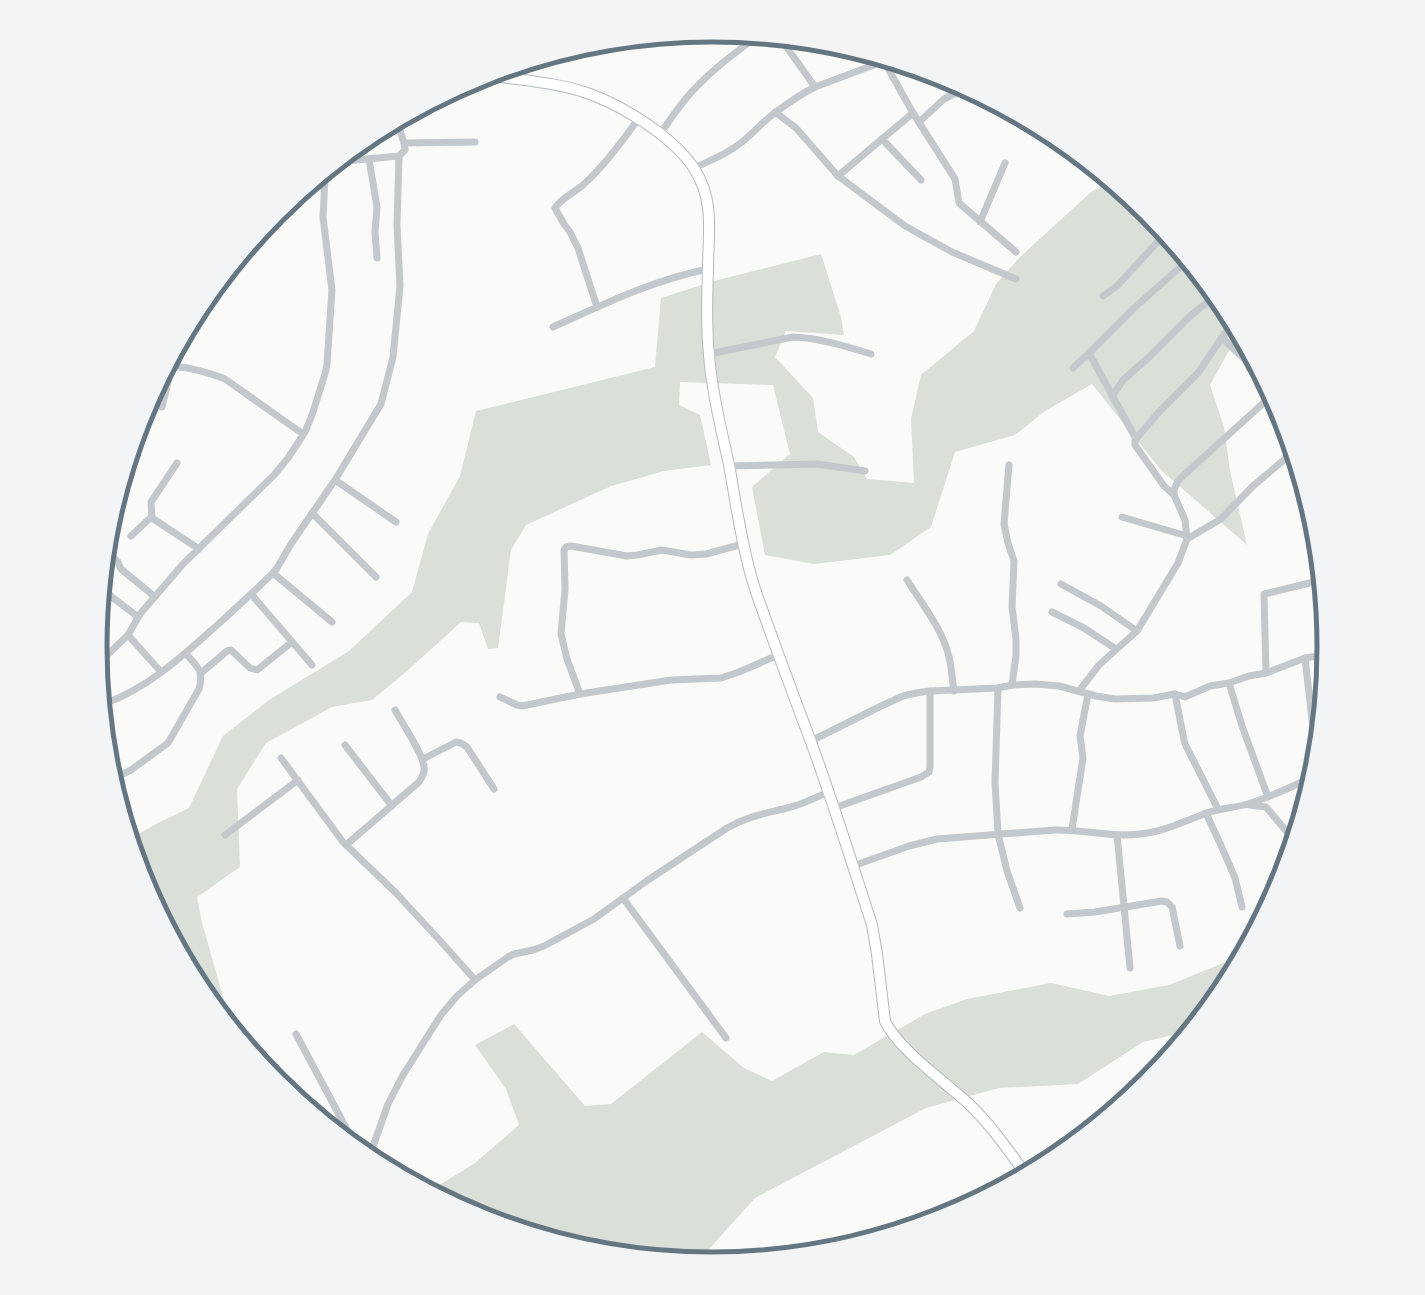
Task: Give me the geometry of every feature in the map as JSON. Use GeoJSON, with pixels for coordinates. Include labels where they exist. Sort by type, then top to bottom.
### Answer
{"type":"FeatureCollection","features":[{"type":"Feature","properties":{"kind":"street"},"geometry":{"type":"LineString","coordinates":[[660,134],[689,96],[709,74],[731,55],[748,43]]}},
{"type":"Feature","properties":{"kind":"street"},"geometry":{"type":"LineString","coordinates":[[786,46],[815,87]]}},
{"type":"Feature","properties":{"kind":"street"},"geometry":{"type":"LineString","coordinates":[[694,168],[725,154],[737,146],[748,138],[775,112],[805,92],[875,65]]}},
{"type":"Feature","properties":{"kind":"street"},"geometry":{"type":"LineString","coordinates":[[888,69],[913,113],[956,179],[959,203],[1016,252]]}},
{"type":"Feature","properties":{"kind":"street"},"geometry":{"type":"LineString","coordinates":[[508,78],[563,86],[590,94],[621,108],[674,145],[694,168],[704,187],[708,201],[709,215],[709,354],[715,405],[729,466],[743,544],[752,581],[778,655],[811,741],[872,924],[885,1021],[889,1029],[915,1056],[969,1104],[1003,1142],[1021,1168]]}},
{"type":"Feature","properties":{"kind":"street"},"geometry":{"type":"LineString","coordinates":[[919,122],[944,99],[956,93]]}},
{"type":"Feature","properties":{"kind":"street"},"geometry":{"type":"LineString","coordinates":[[775,112],[796,128],[838,176],[904,226],[952,252],[1016,279]]}},
{"type":"Feature","properties":{"kind":"street"},"geometry":{"type":"LineString","coordinates":[[838,176],[913,113]]}},
{"type":"Feature","properties":{"kind":"street"},"geometry":{"type":"LineString","coordinates":[[598,307],[578,248],[555,208],[584,185],[600,168],[618,148],[638,119]]}},
{"type":"Feature","properties":{"kind":"street"},"geometry":{"type":"LineString","coordinates":[[353,160],[399,156],[405,150],[400,129]]}},
{"type":"Feature","properties":{"kind":"street"},"geometry":{"type":"LineString","coordinates":[[882,138],[921,180]]}},
{"type":"Feature","properties":{"kind":"street"},"geometry":{"type":"LineString","coordinates":[[404,143],[475,142]]}},
{"type":"Feature","properties":{"kind":"street"},"geometry":{"type":"LineString","coordinates":[[109,702],[119,698],[161,672],[186,654],[273,573],[335,480],[381,404],[393,357],[400,286],[397,225],[399,156]]}},
{"type":"Feature","properties":{"kind":"street"},"geometry":{"type":"LineString","coordinates":[[369,159],[377,207],[375,232],[377,258]]}},
{"type":"Feature","properties":{"kind":"street"},"geometry":{"type":"LineString","coordinates":[[980,222],[1005,163]]}},
{"type":"Feature","properties":{"kind":"street"},"geometry":{"type":"LineString","coordinates":[[107,655],[128,635],[138,617],[183,564],[274,475],[288,458],[303,434],[319,397],[327,364],[332,290],[323,217],[325,183]]}},
{"type":"Feature","properties":{"kind":"street"},"geometry":{"type":"LineString","coordinates":[[1103,296],[1117,286],[1160,239]]}},
{"type":"Feature","properties":{"kind":"street"},"geometry":{"type":"LineString","coordinates":[[1073,368],[1134,308],[1182,266]]}},
{"type":"Feature","properties":{"kind":"street"},"geometry":{"type":"LineString","coordinates":[[553,327],[657,282],[683,274],[708,269]]}},
{"type":"Feature","properties":{"kind":"street"},"geometry":{"type":"LineString","coordinates":[[1112,396],[1124,379],[1147,359],[1188,318],[1206,303]]}},
{"type":"Feature","properties":{"kind":"street"},"geometry":{"type":"LineString","coordinates":[[1080,691],[1096,669],[1137,631],[1178,564],[1187,538],[1185,520],[1174,495],[1164,486],[1135,445],[1135,440],[1158,413],[1198,373],[1227,330]]}},
{"type":"Feature","properties":{"kind":"street"},"geometry":{"type":"LineString","coordinates":[[709,354],[793,337],[834,343],[871,354]]}},
{"type":"Feature","properties":{"kind":"street"},"geometry":{"type":"LineString","coordinates":[[1222,338],[1245,359]]}},
{"type":"Feature","properties":{"kind":"street"},"geometry":{"type":"LineString","coordinates":[[1089,353],[1136,438]]}},
{"type":"Feature","properties":{"kind":"street"},"geometry":{"type":"LineString","coordinates":[[176,368],[188,369],[225,379],[303,434]]}},
{"type":"Feature","properties":{"kind":"street"},"geometry":{"type":"LineString","coordinates":[[162,407],[167,385]]}},
{"type":"Feature","properties":{"kind":"street"},"geometry":{"type":"LineString","coordinates":[[1174,495],[1175,485],[1178,481],[1265,401]]}},
{"type":"Feature","properties":{"kind":"street"},"geometry":{"type":"LineString","coordinates":[[1122,517],[1187,538],[1221,519],[1253,486],[1287,457]]}},
{"type":"Feature","properties":{"kind":"street"},"geometry":{"type":"LineString","coordinates":[[152,518],[151,502],[178,463]]}},
{"type":"Feature","properties":{"kind":"street"},"geometry":{"type":"LineString","coordinates":[[729,466],[817,464],[865,471]]}},
{"type":"Feature","properties":{"kind":"street"},"geometry":{"type":"LineString","coordinates":[[1009,465],[1004,524],[1008,544],[1014,561],[1012,607],[1016,639],[1016,656],[1012,685]]}},
{"type":"Feature","properties":{"kind":"street"},"geometry":{"type":"LineString","coordinates":[[335,480],[396,522]]}},
{"type":"Feature","properties":{"kind":"street"},"geometry":{"type":"LineString","coordinates":[[312,513],[376,577]]}},
{"type":"Feature","properties":{"kind":"street"},"geometry":{"type":"LineString","coordinates":[[152,518],[199,549]]}},
{"type":"Feature","properties":{"kind":"street"},"geometry":{"type":"LineString","coordinates":[[131,536],[152,518]]}},
{"type":"Feature","properties":{"kind":"street"},"geometry":{"type":"LineString","coordinates":[[580,694],[567,659],[561,634],[565,589],[564,550],[566,547],[571,546],[627,556],[662,550],[691,555],[706,554],[743,544]]}},
{"type":"Feature","properties":{"kind":"street"},"geometry":{"type":"LineString","coordinates":[[114,558],[122,569],[154,597]]}},
{"type":"Feature","properties":{"kind":"street"},"geometry":{"type":"LineString","coordinates":[[273,573],[332,622]]}},
{"type":"Feature","properties":{"kind":"street"},"geometry":{"type":"LineString","coordinates":[[907,580],[945,643],[949,657],[954,691]]}},
{"type":"Feature","properties":{"kind":"street"},"geometry":{"type":"LineString","coordinates":[[1266,673],[1264,594],[1314,583]]}},
{"type":"Feature","properties":{"kind":"street"},"geometry":{"type":"LineString","coordinates":[[1061,584],[1101,606],[1137,631]]}},
{"type":"Feature","properties":{"kind":"street"},"geometry":{"type":"LineString","coordinates":[[251,594],[312,665]]}},
{"type":"Feature","properties":{"kind":"street"},"geometry":{"type":"LineString","coordinates":[[109,595],[138,617]]}},
{"type":"Feature","properties":{"kind":"street"},"geometry":{"type":"LineString","coordinates":[[1052,612],[1084,628],[1116,649]]}},
{"type":"Feature","properties":{"kind":"street"},"geometry":{"type":"LineString","coordinates":[[128,635],[161,672]]}},
{"type":"Feature","properties":{"kind":"street"},"geometry":{"type":"LineString","coordinates":[[201,673],[227,651],[231,650],[250,668],[257,670],[292,642]]}},
{"type":"Feature","properties":{"kind":"street"},"geometry":{"type":"LineString","coordinates":[[121,775],[131,770],[168,743],[199,689],[201,673],[186,654]]}},
{"type":"Feature","properties":{"kind":"street"},"geometry":{"type":"LineString","coordinates":[[500,697],[522,706],[580,694],[670,680],[720,678],[739,672],[778,655]]}},
{"type":"Feature","properties":{"kind":"street"},"geometry":{"type":"LineString","coordinates":[[811,741],[903,696],[930,691],[954,691],[1036,684],[1059,686],[1088,694],[1115,699],[1153,698],[1175,694],[1185,697],[1210,686],[1229,683],[1249,676],[1266,673],[1305,658],[1318,656]]}},
{"type":"Feature","properties":{"kind":"street"},"geometry":{"type":"LineString","coordinates":[[1305,658],[1313,728]]}},
{"type":"Feature","properties":{"kind":"street"},"geometry":{"type":"LineString","coordinates":[[1229,683],[1242,726],[1268,797]]}},
{"type":"Feature","properties":{"kind":"street"},"geometry":{"type":"LineString","coordinates":[[998,688],[995,782],[998,834],[1007,871],[1020,908]]}},
{"type":"Feature","properties":{"kind":"street"},"geometry":{"type":"LineString","coordinates":[[834,808],[921,777],[929,772],[930,691]]}},
{"type":"Feature","properties":{"kind":"street"},"geometry":{"type":"LineString","coordinates":[[1072,830],[1083,758],[1080,736],[1088,694]]}},
{"type":"Feature","properties":{"kind":"street"},"geometry":{"type":"LineString","coordinates":[[1175,694],[1184,740],[1218,810]]}},
{"type":"Feature","properties":{"kind":"street"},"geometry":{"type":"LineString","coordinates":[[346,845],[420,782],[424,775],[423,759],[395,710]]}},
{"type":"Feature","properties":{"kind":"street"},"geometry":{"type":"LineString","coordinates":[[423,759],[456,742],[461,743],[467,747],[494,789]]}},
{"type":"Feature","properties":{"kind":"street"},"geometry":{"type":"LineString","coordinates":[[345,746],[392,806]]}},
{"type":"Feature","properties":{"kind":"street"},"geometry":{"type":"LineString","coordinates":[[281,758],[346,845],[396,893],[475,980]]}},
{"type":"Feature","properties":{"kind":"street"},"geometry":{"type":"LineString","coordinates":[[224,835],[298,780]]}},
{"type":"Feature","properties":{"kind":"street"},"geometry":{"type":"LineString","coordinates":[[853,866],[909,846],[937,839],[1072,830],[1117,835],[1140,834],[1164,830],[1206,813],[1247,804],[1268,797],[1302,781]]}},
{"type":"Feature","properties":{"kind":"street"},"geometry":{"type":"LineString","coordinates":[[372,1148],[388,1104],[404,1075],[441,1015],[457,996],[475,980],[514,954],[544,946],[594,919],[739,821],[749,817],[788,808],[828,792]]}},
{"type":"Feature","properties":{"kind":"street"},"geometry":{"type":"LineString","coordinates":[[1247,804],[1266,807],[1288,834]]}},
{"type":"Feature","properties":{"kind":"street"},"geometry":{"type":"LineString","coordinates":[[1206,813],[1235,878],[1242,907]]}},
{"type":"Feature","properties":{"kind":"street"},"geometry":{"type":"LineString","coordinates":[[1117,835],[1130,968]]}},
{"type":"Feature","properties":{"kind":"street"},"geometry":{"type":"LineString","coordinates":[[623,898],[726,1038]]}},
{"type":"Feature","properties":{"kind":"street"},"geometry":{"type":"LineString","coordinates":[[1067,914],[1125,908],[1162,901],[1167,902],[1172,907],[1180,946]]}},
{"type":"Feature","properties":{"kind":"street"},"geometry":{"type":"LineString","coordinates":[[296,1034],[347,1130]]}},
{"type":"Feature","properties":{"kind":"shaded area"},"geometry":{"type":"Polygon","coordinates":[[[1103,185],[1141,219],[1168,248],[1193,279],[1216,311],[1234,341],[1210,385],[1224,427],[1230,471],[1247,545],[1161,470],[1092,384],[1045,411],[1015,435],[955,452],[931,527],[890,555],[814,564],[765,555],[752,487],[790,454],[773,385],[680,382],[679,405],[700,415],[711,465],[664,471],[611,486],[526,525],[511,550],[498,648],[488,649],[479,623],[461,622],[407,671],[372,700],[332,707],[266,743],[237,789],[240,867],[197,897],[202,923],[226,1008],[188,950],[169,915],[153,879],[137,835],[189,808],[223,736],[269,700],[349,651],[412,592],[428,534],[460,476],[476,411],[655,367],[661,298],[714,281],[821,254],[841,317],[844,335],[786,331],[775,357],[813,398],[818,432],[854,457],[867,479],[914,483],[911,419],[921,375],[974,331],[996,284],[1020,257],[1090,193],[1103,185]]]}},
{"type":"Feature","properties":{"kind":"shaded area"},"geometry":{"type":"Polygon","coordinates":[[[1231,960],[1216,984],[1179,1034],[1143,1042],[1078,1084],[999,1088],[926,1108],[755,1198],[706,1253],[673,1252],[633,1248],[556,1232],[518,1221],[481,1207],[437,1187],[475,1163],[519,1125],[506,1089],[475,1045],[514,1024],[585,1106],[611,1104],[702,1032],[744,1068],[772,1081],[824,1052],[854,1055],[925,1014],[967,999],[1051,983],[1109,996],[1169,985],[1231,960]]]}}]}
